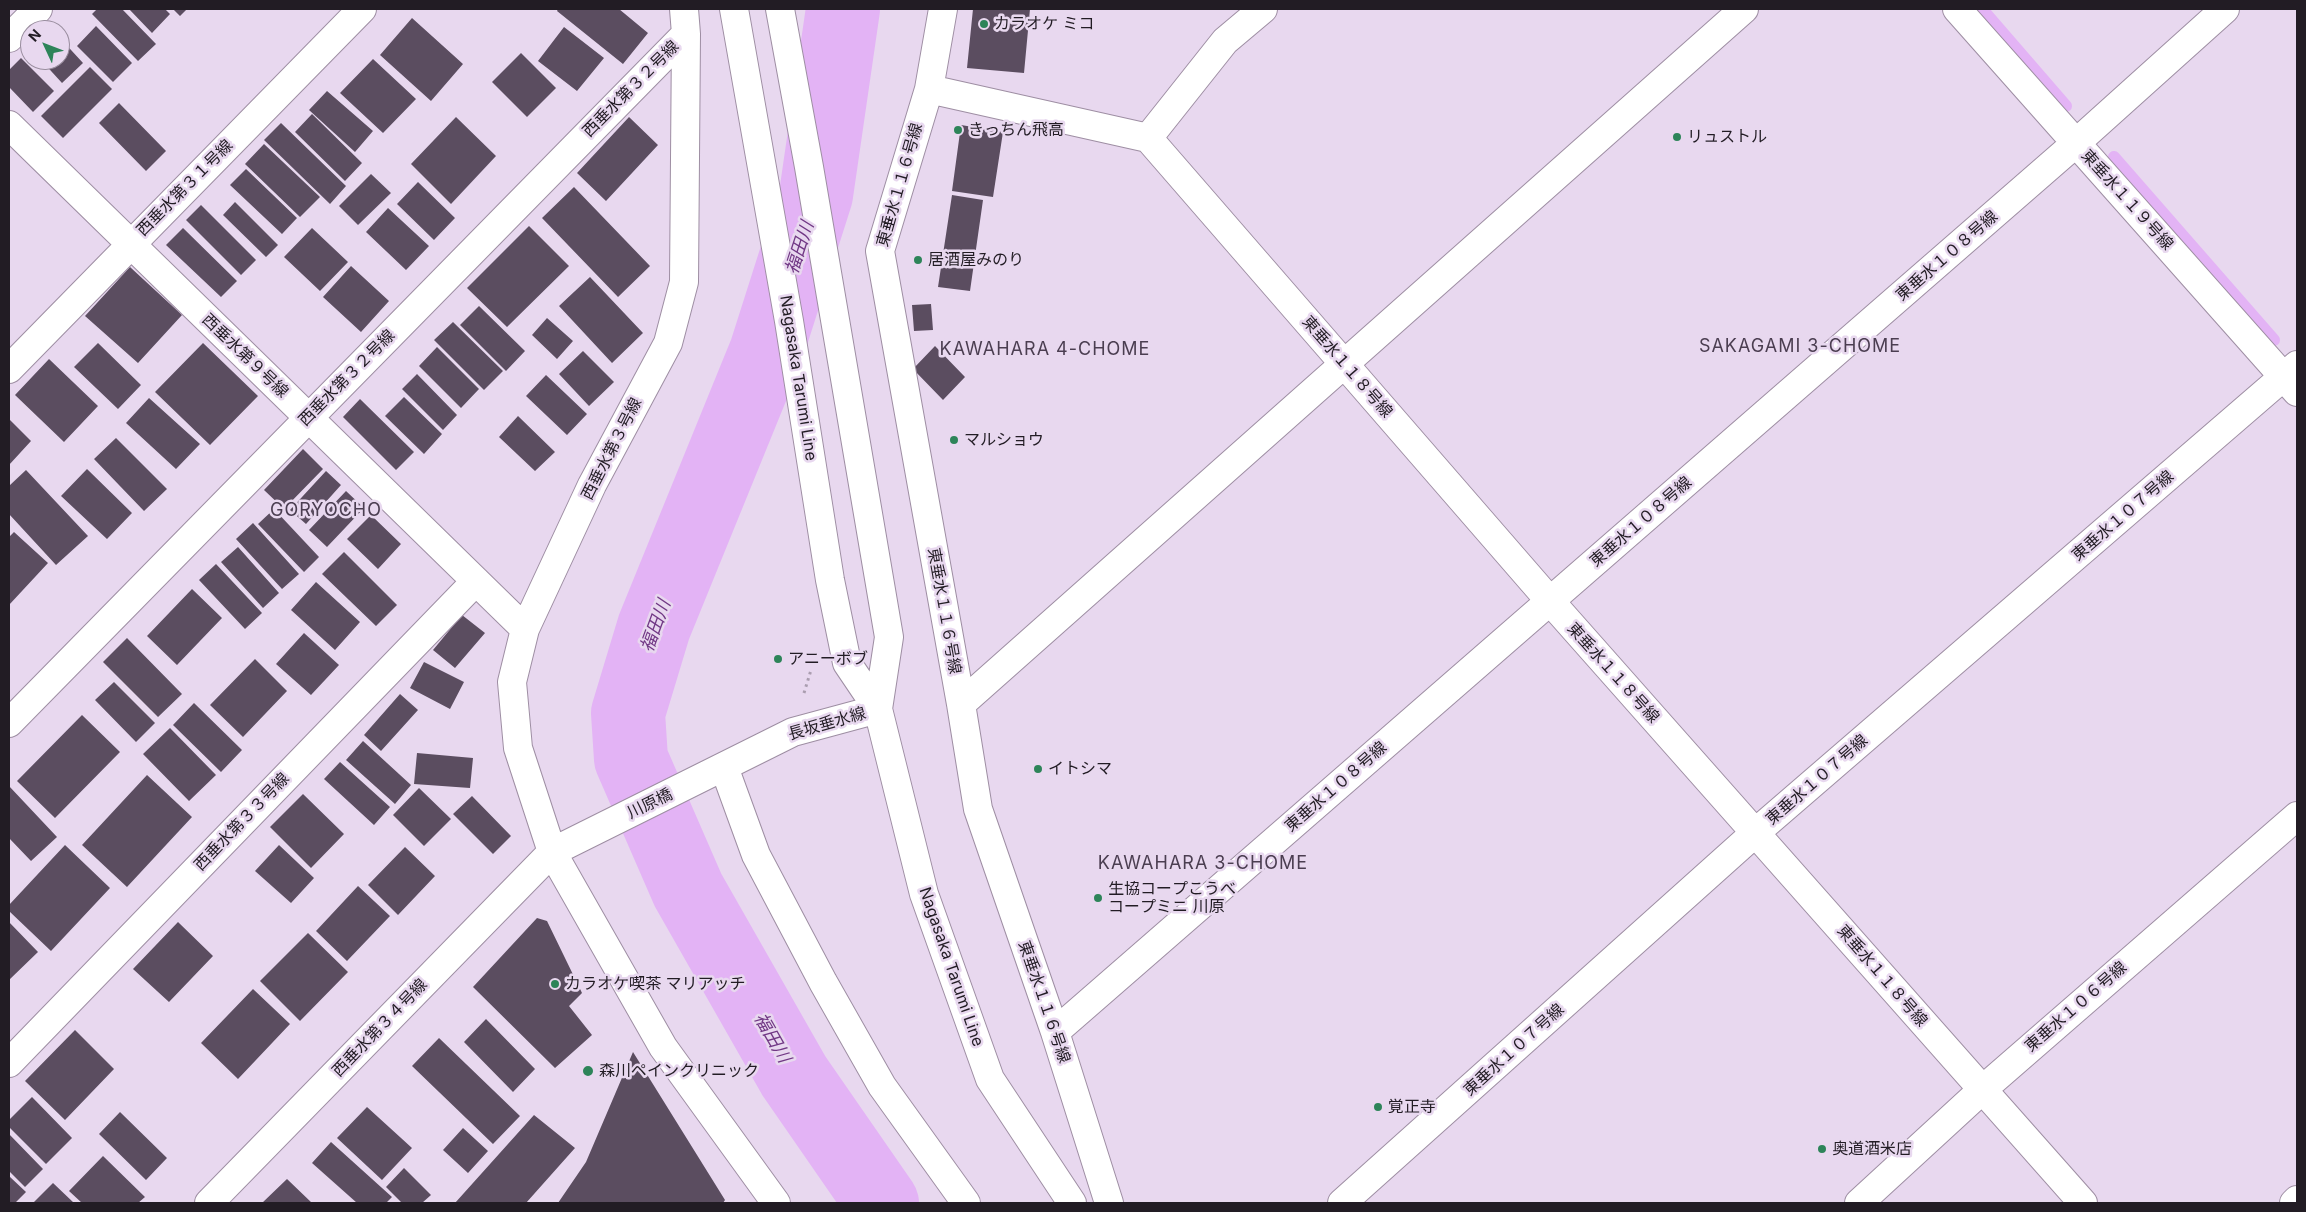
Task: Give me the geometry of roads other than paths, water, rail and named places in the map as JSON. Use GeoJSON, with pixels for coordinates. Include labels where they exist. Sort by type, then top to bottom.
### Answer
{"type":"FeatureCollection","features":[{"type":"Feature","properties":{"kind":"street"},"geometry":{"type":"LineString","coordinates":[[9,38],[38,9]]}},
{"type":"Feature","properties":{"kind":"street","name":"西垂水第３１号線"},"geometry":{"type":"LineString","coordinates":[[9,369],[362,9]]}},
{"type":"Feature","properties":{"kind":"street","name":"Nagasaka Tarumi Line"},"geometry":{"type":"LineString","coordinates":[[734,9],[804,411],[830,580],[847,663],[878,710],[924,894],[990,1079],[1072,1203]]}},
{"type":"Feature","properties":{"kind":"street","name":"Nagasaka Tarumi Line"},"geometry":{"type":"LineString","coordinates":[[780,9],[809,167],[889,637],[878,710]]}},
{"type":"Feature","properties":{"kind":"street","name":"東垂水１１６号線"},"geometry":{"type":"LineString","coordinates":[[943,9],[929,89],[880,251],[962,704],[978,809],[1055,1032],[1109,1203]]}},
{"type":"Feature","properties":{"kind":"street"},"geometry":{"type":"LineString","coordinates":[[929,89],[1148,138],[1225,41],[1263,9]]}},
{"type":"Feature","properties":{"kind":"street"},"geometry":{"type":"LineString","coordinates":[[962,704],[1744,9]]}},
{"type":"Feature","properties":{"kind":"street","name":"東垂水１１９号線"},"geometry":{"type":"LineString","coordinates":[[1957,9],[2076,143],[2293,378]]}},
{"type":"Feature","properties":{"kind":"street","name":"東垂水１０８号線"},"geometry":{"type":"LineString","coordinates":[[1055,1032],[2076,143],[2225,9]]}},
{"type":"Feature","properties":{"kind":"street","name":"西垂水第３２号線"},"geometry":{"type":"LineString","coordinates":[[9,722],[308,418],[685,21]]}},
{"type":"Feature","properties":{"kind":"street","name":"西垂水第３号線"},"geometry":{"type":"LineString","coordinates":[[685,21],[684,282],[668,343],[592,486],[524,629],[512,682],[518,748],[552,852],[662,1046],[764,1197]]}},
{"type":"Feature","properties":{"kind":"street","name":"西垂水第９号線"},"geometry":{"type":"LineString","coordinates":[[9,125],[524,629]]}},
{"type":"Feature","properties":{"kind":"street","name":"東垂水１１８号線"},"geometry":{"type":"LineString","coordinates":[[1148,138],[1550,601],[2083,1203]]}},
{"type":"Feature","properties":{"kind":"street","name":"東垂水１０７号線"},"geometry":{"type":"LineString","coordinates":[[1342,1203],[1756,833],[2293,378]]}},
{"type":"Feature","properties":{"kind":"street","name":"西垂水第３３号線"},"geometry":{"type":"LineString","coordinates":[[9,1063],[476,581]]}},
{"type":"Feature","properties":{"kind":"street","name":"長坂垂水線"},"geometry":{"type":"LineString","coordinates":[[724,767],[793,732],[878,710]]}},
{"type":"Feature","properties":{"kind":"street"},"geometry":{"type":"LineString","coordinates":[[724,767],[756,855],[823,982],[882,1086],[966,1203]]}},
{"type":"Feature","properties":{"kind":"street","name":"川原橋"},"geometry":{"type":"LineString","coordinates":[[552,852],[724,767]]}},
{"type":"Feature","properties":{"kind":"street","name":"東垂水１０６号線"},"geometry":{"type":"LineString","coordinates":[[1859,1203],[1982,1090],[2297,816]]}},
{"type":"Feature","properties":{"kind":"street","name":"西垂水第３４号線"},"geometry":{"type":"LineString","coordinates":[[209,1203],[552,852]]}},
{"type":"Feature","properties":{"kind":"street"},"geometry":{"type":"LineString","coordinates":[[2294,1203],[2297,1200]]}},
{"type":"Feature","properties":{"kind":"waterway","name":"福田川"},"geometry":{"type":"LineString","coordinates":[[843,9],[816,195],[766,352],[654,627],[628,713],[631,759],[688,890],[794,1076],[882,1203]]}},
{"type":"Feature","properties":{"kind":"waterway"},"geometry":{"type":"LineString","coordinates":[[1982,9],[2066,106]]}},
{"type":"Feature","properties":{"kind":"waterway"},"geometry":{"type":"LineString","coordinates":[[2114,157],[2274,340]]}},
{"type":"Feature","properties":{"kind":"place","name":"カラオケ ミコ"},"geometry":{"type":"Point","coordinates":[984,24]}},
{"type":"Feature","properties":{"kind":"place","name":"きっちん飛高"},"geometry":{"type":"Point","coordinates":[958,130]}},
{"type":"Feature","properties":{"kind":"place","name":"リュストル"},"geometry":{"type":"Point","coordinates":[1677,137]}},
{"type":"Feature","properties":{"kind":"place","name":"居酒屋みのり"},"geometry":{"type":"Point","coordinates":[918,260]}},
{"type":"Feature","properties":{"kind":"place","name":"マルショウ"},"geometry":{"type":"Point","coordinates":[954,440]}},
{"type":"Feature","properties":{"kind":"place","name":"アニーボブ"},"geometry":{"type":"Point","coordinates":[778,659]}},
{"type":"Feature","properties":{"kind":"place","name":"イトシマ"},"geometry":{"type":"Point","coordinates":[1038,769]}},
{"type":"Feature","properties":{"kind":"place","name":"生協コープこうべ コープミニ 川原"},"geometry":{"type":"Point","coordinates":[1098,898]}},
{"type":"Feature","properties":{"kind":"place","name":"カラオケ喫茶 マリアッチ"},"geometry":{"type":"Point","coordinates":[555,984]}},
{"type":"Feature","properties":{"kind":"place","name":"森川ペインクリニック"},"geometry":{"type":"Point","coordinates":[588,1071]}},
{"type":"Feature","properties":{"kind":"place","name":"覚正寺"},"geometry":{"type":"Point","coordinates":[1378,1107]}},
{"type":"Feature","properties":{"kind":"place","name":"奥道酒米店"},"geometry":{"type":"Point","coordinates":[1822,1149]}},
{"type":"Feature","properties":{"kind":"district","name":"SAKAGAMI 3-CHOME"},"geometry":{"type":"Point","coordinates":[1800,347]}},
{"type":"Feature","properties":{"kind":"district","name":"KAWAHARA 4-CHOME"},"geometry":{"type":"Point","coordinates":[1045,350]}},
{"type":"Feature","properties":{"kind":"district","name":"GORYOCHO"},"geometry":{"type":"Point","coordinates":[326,511]}},
{"type":"Feature","properties":{"kind":"district","name":"KAWAHARA 3-CHOME"},"geometry":{"type":"Point","coordinates":[1203,864]}}]}
